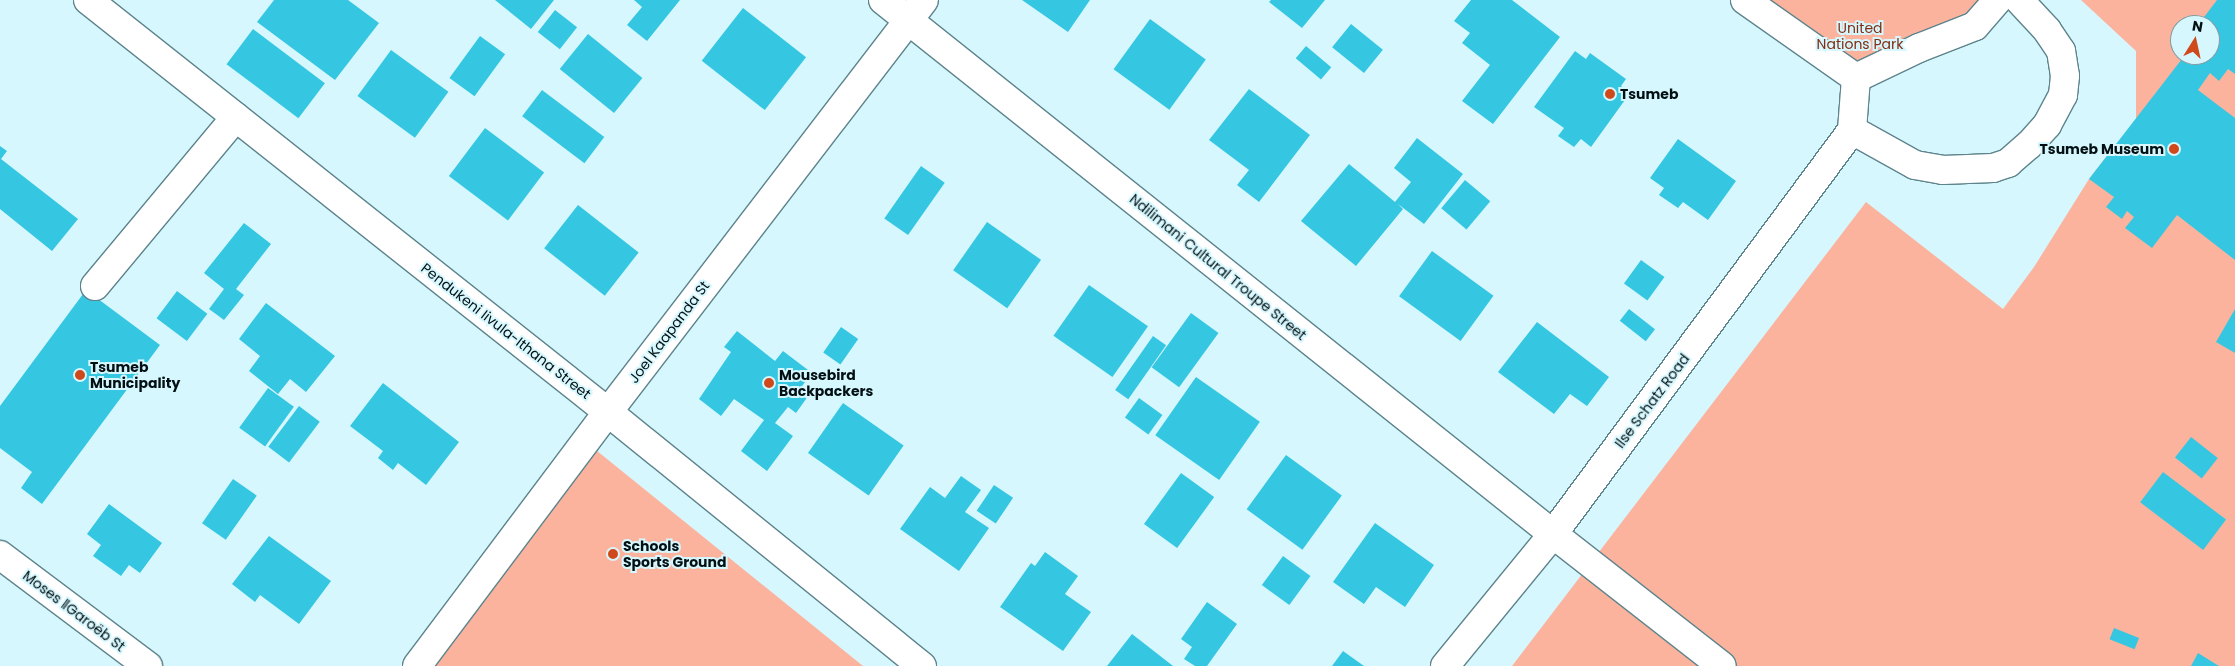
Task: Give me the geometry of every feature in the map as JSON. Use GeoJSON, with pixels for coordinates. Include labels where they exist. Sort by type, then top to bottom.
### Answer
{"type":"FeatureCollection","features":[{"type":"Feature","properties":{"kind":"street","name":"Pendukeni Iivula-Ithana Street"},"geometry":{"type":"LineString","coordinates":[[88,0],[608,412],[922,666]]}},
{"type":"Feature","properties":{"kind":"street","name":"Ndilimani Cultural Troupe Street"},"geometry":{"type":"LineString","coordinates":[[883,0],[916,10],[1553,534],[1722,666]]}},
{"type":"Feature","properties":{"kind":"street"},"geometry":{"type":"LineString","coordinates":[[1745,0],[1856,78]]}},
{"type":"Feature","properties":{"kind":"street"},"geometry":{"type":"LineString","coordinates":[[1856,78],[1919,48],[1975,26],[1998,0]]}},
{"type":"Feature","properties":{"kind":"street"},"geometry":{"type":"LineString","coordinates":[[1856,78],[1852,130],[1915,164],[1944,170],[1993,168],[2008,163],[2029,145],[2047,124],[2063,95],[2065,76],[2061,51],[2047,30],[2019,0]]}},
{"type":"Feature","properties":{"kind":"street","name":"Joel Kaapanda St"},"geometry":{"type":"LineString","coordinates":[[417,666],[608,412],[916,10]]}},
{"type":"Feature","properties":{"kind":"street"},"geometry":{"type":"LineString","coordinates":[[95,286],[236,117]]}},
{"type":"Feature","properties":{"kind":"street","name":"Ilse Schatz Road"},"geometry":{"type":"LineString","coordinates":[[1445,666],[1553,534],[1852,130]]}},
{"type":"Feature","properties":{"kind":"street","name":"Moses ǁGaroëb St"},"geometry":{"type":"LineString","coordinates":[[0,555],[148,666]]}},
{"type":"Feature","properties":{"kind":"green space","name":"United Nations Park"},"geometry":{"type":"Polygon","coordinates":[[[1745,0],[1998,0],[1856,78],[1745,0]]]}},
{"type":"Feature","properties":{"kind":"green space"},"geometry":{"type":"Polygon","coordinates":[[[2081,0],[2235,0],[2235,666],[1512,666],[1866,202],[2003,309],[2034,267],[2089,179],[2136,119],[2136,51],[2081,0]]]}},
{"type":"Feature","properties":{"kind":"green space","name":"Schools Sports Ground"},"geometry":{"type":"Polygon","coordinates":[[[586,442],[863,666],[417,666],[586,442]]]}},
{"type":"Feature","properties":{"kind":"building"},"geometry":{"type":"Polygon","coordinates":[[[274,0],[348,0],[379,23],[335,80],[257,22],[274,0]]]}},
{"type":"Feature","properties":{"kind":"building"},"geometry":{"type":"Polygon","coordinates":[[[495,0],[554,0],[531,29],[495,0]]]}},
{"type":"Feature","properties":{"kind":"building"},"geometry":{"type":"Polygon","coordinates":[[[634,0],[680,0],[647,41],[627,25],[642,7],[634,0]]]}},
{"type":"Feature","properties":{"kind":"building"},"geometry":{"type":"Polygon","coordinates":[[[1022,0],[1090,0],[1068,32],[1022,0]]]}},
{"type":"Feature","properties":{"kind":"building"},"geometry":{"type":"Polygon","coordinates":[[[1271,0],[1325,0],[1302,28],[1269,2],[1271,0]]]}},
{"type":"Feature","properties":{"kind":"building"},"geometry":{"type":"Polygon","coordinates":[[[1471,0],[1512,0],[1560,37],[1493,124],[1462,101],[1490,65],[1462,43],[1470,33],[1454,21],[1471,0]]]}},
{"type":"Feature","properties":{"kind":"building","name":"Tsumeb Museum"},"geometry":{"type":"Polygon","coordinates":[[[2217,0],[2235,0],[2235,74],[2228,69],[2219,81],[2210,73],[2198,90],[2235,118],[2235,260],[2177,215],[2152,248],[2125,228],[2134,217],[2127,211],[2122,219],[2106,207],[2114,197],[2089,179],[2177,65],[2220,65],[2220,15],[2206,15],[2217,0]]]}},
{"type":"Feature","properties":{"kind":"building"},"geometry":{"type":"Polygon","coordinates":[[[743,8],[806,57],[765,110],[702,61],[743,8]]]}},
{"type":"Feature","properties":{"kind":"building"},"geometry":{"type":"Polygon","coordinates":[[[555,10],[577,27],[560,49],[538,32],[555,10]]]}},
{"type":"Feature","properties":{"kind":"building"},"geometry":{"type":"Polygon","coordinates":[[[1150,19],[1206,60],[1169,110],[1114,69],[1150,19]]]}},
{"type":"Feature","properties":{"kind":"building"},"geometry":{"type":"Polygon","coordinates":[[[1351,24],[1383,50],[1364,73],[1332,47],[1351,24]]]}},
{"type":"Feature","properties":{"kind":"building"},"geometry":{"type":"Polygon","coordinates":[[[253,29],[325,83],[298,118],[227,64],[253,29]]]}},
{"type":"Feature","properties":{"kind":"building"},"geometry":{"type":"Polygon","coordinates":[[[588,34],[642,78],[614,113],[560,69],[588,34]]]}},
{"type":"Feature","properties":{"kind":"building"},"geometry":{"type":"Polygon","coordinates":[[[480,36],[505,54],[475,96],[449,78],[480,36]]]}},
{"type":"Feature","properties":{"kind":"building"},"geometry":{"type":"Polygon","coordinates":[[[1306,46],[1331,67],[1321,79],[1296,58],[1306,46]]]}},
{"type":"Feature","properties":{"kind":"building"},"geometry":{"type":"Polygon","coordinates":[[[391,50],[448,92],[415,138],[357,96],[391,50]]]}},
{"type":"Feature","properties":{"kind":"building"},"geometry":{"type":"Polygon","coordinates":[[[1575,51],[1586,59],[1590,53],[1626,79],[1621,86],[1630,93],[1591,147],[1581,139],[1574,147],[1558,136],[1564,128],[1534,107],[1575,51]]]}},
{"type":"Feature","properties":{"kind":"building"},"geometry":{"type":"Polygon","coordinates":[[[1249,89],[1310,135],[1259,202],[1237,185],[1249,170],[1209,140],[1249,89]]]}},
{"type":"Feature","properties":{"kind":"building"},"geometry":{"type":"Polygon","coordinates":[[[542,90],[604,137],[584,163],[522,116],[542,90]]]}},
{"type":"Feature","properties":{"kind":"building"},"geometry":{"type":"Polygon","coordinates":[[[485,128],[544,173],[508,220],[449,176],[485,128]]]}},
{"type":"Feature","properties":{"kind":"building"},"geometry":{"type":"Polygon","coordinates":[[[1417,138],[1463,174],[1424,224],[1398,204],[1403,209],[1356,266],[1301,221],[1349,164],[1395,202],[1411,182],[1394,168],[1417,138]]]}},
{"type":"Feature","properties":{"kind":"building"},"geometry":{"type":"Polygon","coordinates":[[[1678,139],[1736,181],[1708,220],[1683,202],[1678,208],[1659,195],[1664,188],[1650,178],[1678,139]]]}},
{"type":"Feature","properties":{"kind":"building"},"geometry":{"type":"Polygon","coordinates":[[[0,146],[7,151],[1,159],[78,219],[52,251],[0,209],[0,146]]]}},
{"type":"Feature","properties":{"kind":"building"},"geometry":{"type":"Polygon","coordinates":[[[921,166],[945,183],[908,235],[884,218],[921,166]]]}},
{"type":"Feature","properties":{"kind":"building"},"geometry":{"type":"Polygon","coordinates":[[[1465,180],[1490,201],[1466,230],[1441,208],[1465,180]]]}},
{"type":"Feature","properties":{"kind":"building"},"geometry":{"type":"Polygon","coordinates":[[[578,205],[639,252],[605,296],[544,248],[578,205]]]}},
{"type":"Feature","properties":{"kind":"building"},"geometry":{"type":"Polygon","coordinates":[[[987,222],[1041,260],[1007,308],[953,270],[987,222]]]}},
{"type":"Feature","properties":{"kind":"building"},"geometry":{"type":"Polygon","coordinates":[[[244,223],[271,244],[236,289],[244,295],[224,320],[209,309],[224,289],[204,273],[244,223]]]}},
{"type":"Feature","properties":{"kind":"building"},"geometry":{"type":"Polygon","coordinates":[[[1432,251],[1493,296],[1461,341],[1399,296],[1432,251]]]}},
{"type":"Feature","properties":{"kind":"building"},"geometry":{"type":"Polygon","coordinates":[[[1641,260],[1664,277],[1647,301],[1624,283],[1641,260]]]}},
{"type":"Feature","properties":{"kind":"building"},"geometry":{"type":"Polygon","coordinates":[[[1089,285],[1148,326],[1112,377],[1053,336],[1089,285]]]}},
{"type":"Feature","properties":{"kind":"building","name":"Tsumeb Municipality"},"geometry":{"type":"Polygon","coordinates":[[[86,290],[160,345],[42,504],[21,488],[32,472],[0,448],[0,406],[86,290]]]}},
{"type":"Feature","properties":{"kind":"building"},"geometry":{"type":"Polygon","coordinates":[[[177,291],[207,314],[187,341],[157,318],[177,291]]]}},
{"type":"Feature","properties":{"kind":"building"},"geometry":{"type":"Polygon","coordinates":[[[266,303],[335,356],[306,392],[290,379],[278,394],[249,371],[260,356],[239,339],[266,303]]]}},
{"type":"Feature","properties":{"kind":"building"},"geometry":{"type":"Polygon","coordinates":[[[1629,309],[1655,329],[1646,341],[1620,321],[1629,309]]]}},
{"type":"Feature","properties":{"kind":"building"},"geometry":{"type":"Polygon","coordinates":[[[2235,309],[2235,353],[2216,342],[2235,309]]]}},
{"type":"Feature","properties":{"kind":"building"},"geometry":{"type":"Polygon","coordinates":[[[1191,313],[1219,333],[1179,387],[1152,367],[1191,313]]]}},
{"type":"Feature","properties":{"kind":"building"},"geometry":{"type":"Polygon","coordinates":[[[1537,322],[1609,377],[1587,406],[1570,394],[1554,414],[1498,372],[1537,322]]]}},
{"type":"Feature","properties":{"kind":"building"},"geometry":{"type":"Polygon","coordinates":[[[841,327],[858,339],[840,364],[823,352],[841,327]]]}},
{"type":"Feature","properties":{"kind":"building"},"geometry":{"type":"Polygon","coordinates":[[[737,331],[775,361],[783,351],[812,373],[802,386],[811,392],[796,413],[788,407],[775,423],[793,436],[767,471],[741,451],[764,420],[734,399],[721,416],[699,399],[731,352],[724,347],[737,331]]]}},
{"type":"Feature","properties":{"kind":"building"},"geometry":{"type":"Polygon","coordinates":[[[1153,336],[1166,345],[1128,399],[1115,390],[1153,336]]]}},
{"type":"Feature","properties":{"kind":"building"},"geometry":{"type":"Polygon","coordinates":[[[1196,377],[1260,422],[1219,480],[1155,435],[1196,377]]]}},
{"type":"Feature","properties":{"kind":"building"},"geometry":{"type":"Polygon","coordinates":[[[383,383],[459,442],[426,485],[398,463],[393,470],[378,458],[383,451],[350,426],[383,383]]]}},
{"type":"Feature","properties":{"kind":"building"},"geometry":{"type":"Polygon","coordinates":[[[268,388],[294,407],[265,446],[239,428],[268,388]]]}},
{"type":"Feature","properties":{"kind":"building"},"geometry":{"type":"Polygon","coordinates":[[[1139,398],[1162,415],[1148,434],[1125,417],[1139,398]]]}},
{"type":"Feature","properties":{"kind":"building"},"geometry":{"type":"Polygon","coordinates":[[[843,403],[904,445],[869,495],[808,453],[843,403]]]}},
{"type":"Feature","properties":{"kind":"building"},"geometry":{"type":"Polygon","coordinates":[[[299,406],[320,422],[289,462],[268,447],[299,406]]]}},
{"type":"Feature","properties":{"kind":"building"},"geometry":{"type":"Polygon","coordinates":[[[2191,437],[2218,458],[2202,478],[2175,457],[2191,437]]]}},
{"type":"Feature","properties":{"kind":"building"},"geometry":{"type":"Polygon","coordinates":[[[1286,455],[1342,496],[1302,550],[1247,509],[1286,455]]]}},
{"type":"Feature","properties":{"kind":"building"},"geometry":{"type":"Polygon","coordinates":[[[2163,472],[2226,520],[2203,550],[2140,502],[2163,472]]]}},
{"type":"Feature","properties":{"kind":"building"},"geometry":{"type":"Polygon","coordinates":[[[1181,473],[1214,497],[1177,548],[1144,524],[1181,473]]]}},
{"type":"Feature","properties":{"kind":"building"},"geometry":{"type":"Polygon","coordinates":[[[961,476],[981,490],[965,512],[989,528],[959,571],[900,529],[930,487],[945,498],[961,476]]]}},
{"type":"Feature","properties":{"kind":"building"},"geometry":{"type":"Polygon","coordinates":[[[233,479],[257,496],[226,540],[202,523],[233,479]]]}},
{"type":"Feature","properties":{"kind":"building"},"geometry":{"type":"Polygon","coordinates":[[[994,485],[1013,498],[996,524],[977,511],[994,485]]]}},
{"type":"Feature","properties":{"kind":"building"},"geometry":{"type":"Polygon","coordinates":[[[109,504],[162,543],[140,573],[129,565],[121,576],[93,556],[101,545],[87,534],[109,504]]]}},
{"type":"Feature","properties":{"kind":"building"},"geometry":{"type":"Polygon","coordinates":[[[1375,523],[1434,565],[1405,607],[1376,587],[1364,604],[1333,582],[1375,523]]]}},
{"type":"Feature","properties":{"kind":"building"},"geometry":{"type":"Polygon","coordinates":[[[269,536],[331,581],[299,624],[260,595],[255,602],[232,584],[269,536]]]}},
{"type":"Feature","properties":{"kind":"building"},"geometry":{"type":"Polygon","coordinates":[[[1045,552],[1078,576],[1065,594],[1091,612],[1063,651],[1000,607],[1031,563],[1035,566],[1045,552]]]}},
{"type":"Feature","properties":{"kind":"building"},"geometry":{"type":"Polygon","coordinates":[[[1283,556],[1311,576],[1289,605],[1262,585],[1283,556]]]}},
{"type":"Feature","properties":{"kind":"building"},"geometry":{"type":"Polygon","coordinates":[[[1207,602],[1237,624],[1207,666],[1195,666],[1184,659],[1192,647],[1181,639],[1207,602]]]}},
{"type":"Feature","properties":{"kind":"building"},"geometry":{"type":"Polygon","coordinates":[[[2114,628],[2139,638],[2135,649],[2110,639],[2114,628]]]}},
{"type":"Feature","properties":{"kind":"building"},"geometry":{"type":"Polygon","coordinates":[[[1132,634],[1173,666],[1107,666],[1132,634]]]}},
{"type":"Feature","properties":{"kind":"building"},"geometry":{"type":"Polygon","coordinates":[[[1343,651],[1364,666],[1332,666],[1343,651]]]}},
{"type":"Feature","properties":{"kind":"building"},"geometry":{"type":"Polygon","coordinates":[[[2198,653],[2219,666],[2191,666],[2198,653]]]}},
{"type":"Feature","properties":{"kind":"place","name":"Tsumeb"},"geometry":{"type":"Point","coordinates":[1610,94]}},
{"type":"Feature","properties":{"kind":"place","name":"Tsumeb Museum"},"geometry":{"type":"Point","coordinates":[2174,149]}},
{"type":"Feature","properties":{"kind":"place","name":"Tsumeb Municipality"},"geometry":{"type":"Point","coordinates":[80,375]}},
{"type":"Feature","properties":{"kind":"place","name":"Mousebird Backpackers"},"geometry":{"type":"Point","coordinates":[769,383]}},
{"type":"Feature","properties":{"kind":"place","name":"Schools Sports Ground"},"geometry":{"type":"Point","coordinates":[613,554]}}]}
